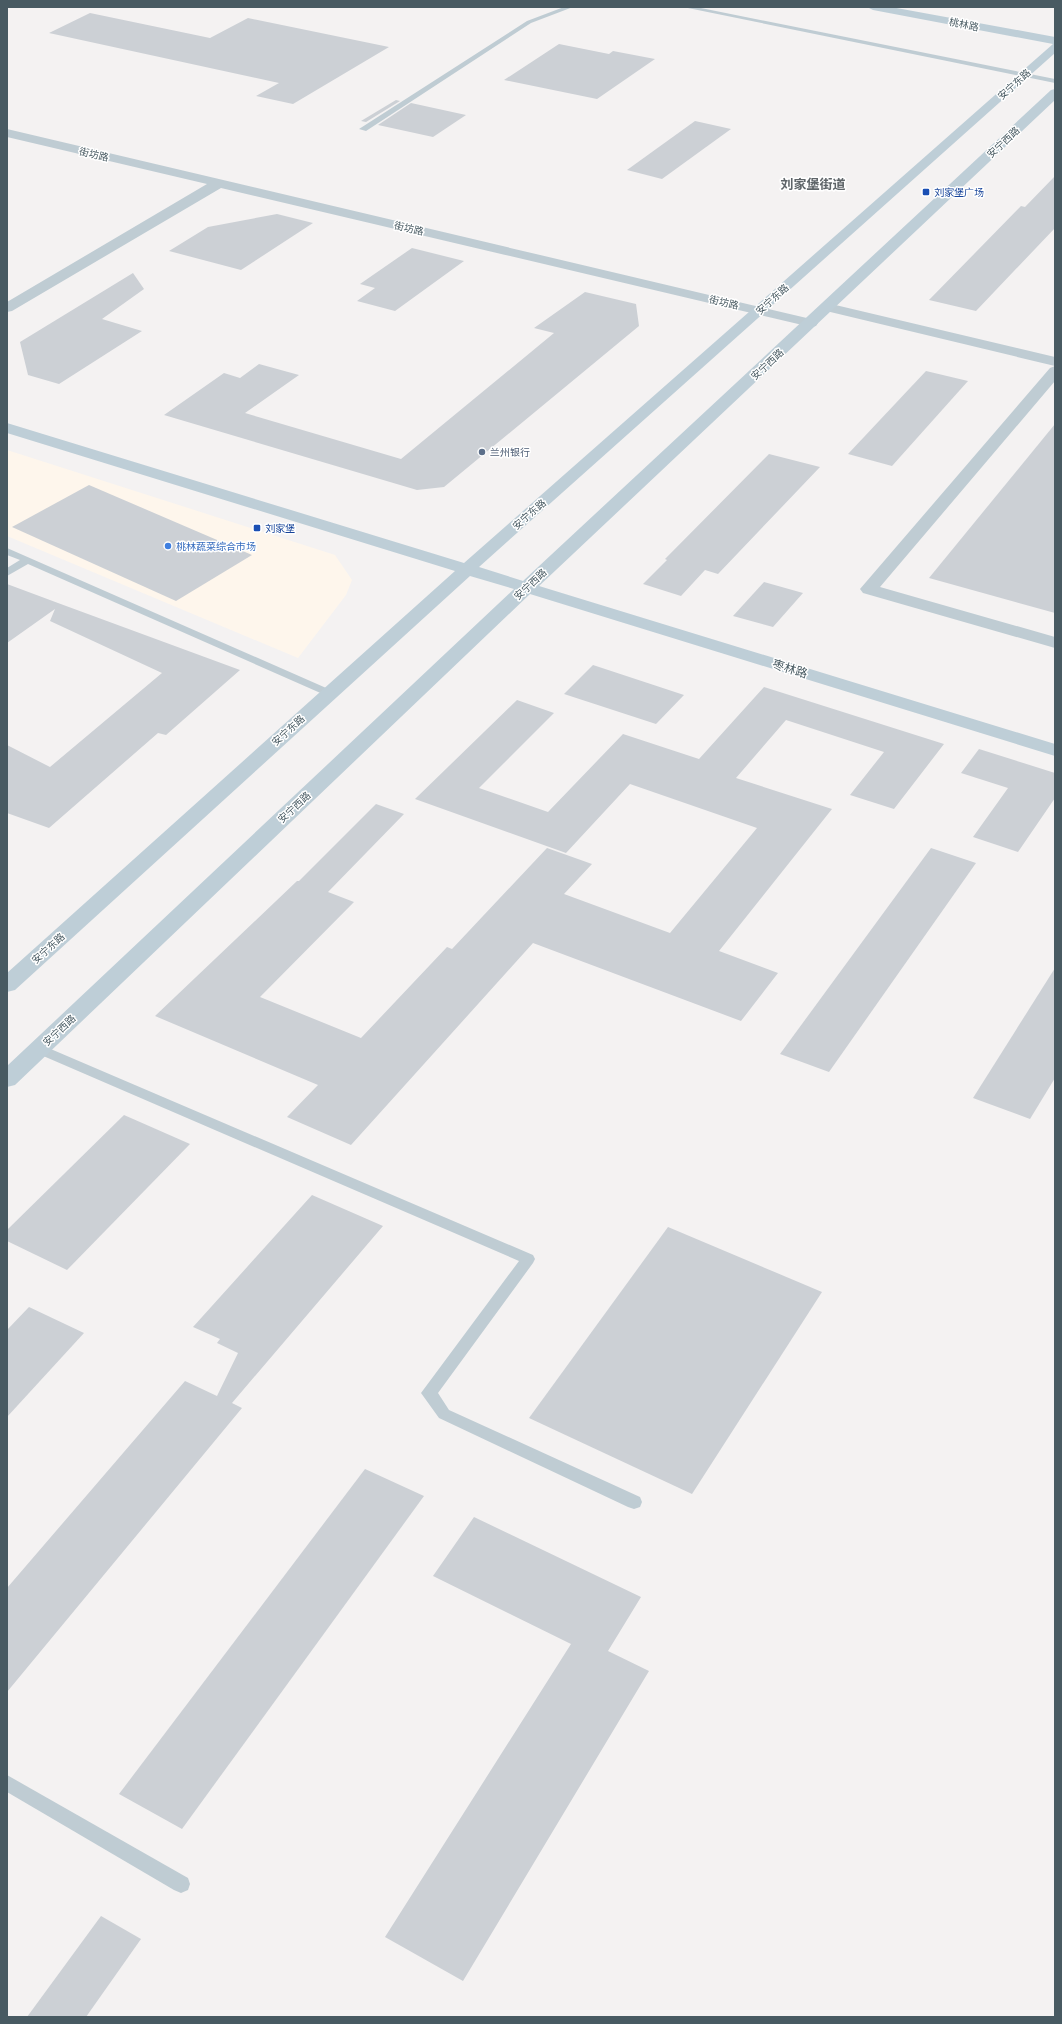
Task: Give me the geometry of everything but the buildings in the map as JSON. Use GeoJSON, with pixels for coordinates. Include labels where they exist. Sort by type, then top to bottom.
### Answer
{"type":"FeatureCollection","features":[{"type":"Feature","properties":{"kind":"main road","name":"桃林路"},"geometry":{"type":"LineString","coordinates":[[873,7],[1055,41]]}},
{"type":"Feature","properties":{"kind":"main road","name":"安宁东路"},"geometry":{"type":"LineString","coordinates":[[7,984],[466,570],[760,311],[1055,47]]}},
{"type":"Feature","properties":{"kind":"main road","name":"安宁西路"},"geometry":{"type":"LineString","coordinates":[[7,1079],[526,588],[811,323],[1055,93]]}},
{"type":"Feature","properties":{"kind":"main road","name":"枣林路"},"geometry":{"type":"LineString","coordinates":[[7,428],[1055,750]]}},
{"type":"Feature","properties":{"kind":"street","name":"街坊路"},"geometry":{"type":"LineString","coordinates":[[7,133],[811,323]]}},
{"type":"Feature","properties":{"kind":"street"},"geometry":{"type":"LineString","coordinates":[[7,308],[219,183]]}},
{"type":"Feature","properties":{"kind":"street"},"geometry":{"type":"LineString","coordinates":[[827,307],[1055,362]]}},
{"type":"Feature","properties":{"kind":"street"},"geometry":{"type":"LineString","coordinates":[[1055,371],[869,589],[1055,643]]}},
{"type":"Feature","properties":{"kind":"lane"},"geometry":{"type":"LineString","coordinates":[[362,129],[529,22],[570,7]]}},
{"type":"Feature","properties":{"kind":"lane"},"geometry":{"type":"LineString","coordinates":[[686,7],[1055,80]]}},
{"type":"Feature","properties":{"kind":"lane"},"geometry":{"type":"LineString","coordinates":[[7,551],[329,693]]}},
{"type":"Feature","properties":{"kind":"lane"},"geometry":{"type":"LineString","coordinates":[[7,572],[27,560]]}},
{"type":"Feature","properties":{"kind":"lane"},"geometry":{"type":"LineString","coordinates":[[39,1049],[528,1259],[430,1393],[444,1414],[634,1502]]}},
{"type":"Feature","properties":{"kind":"lane"},"geometry":{"type":"LineString","coordinates":[[7,1783],[181,1884]]}},
{"type":"Feature","properties":{"kind":"shaded area","name":"桃林蔬菜综合市场"},"geometry":{"type":"Polygon","coordinates":[[[7,450],[335,555],[352,580],[346,595],[298,658],[7,536],[7,450]]]}},
{"type":"Feature","properties":{"kind":"place","name":"刘家堡广场"},"geometry":{"type":"Point","coordinates":[926,192]}},
{"type":"Feature","properties":{"kind":"place","name":"兰州银行"},"geometry":{"type":"Point","coordinates":[482,452]}},
{"type":"Feature","properties":{"kind":"place","name":"刘家堡"},"geometry":{"type":"Point","coordinates":[257,528]}},
{"type":"Feature","properties":{"kind":"place","name":"桃林蔬菜综合市场"},"geometry":{"type":"Point","coordinates":[168,546]}},
{"type":"Feature","properties":{"kind":"district","name":"刘家堡街道"},"geometry":{"type":"Point","coordinates":[813,184]}}]}
